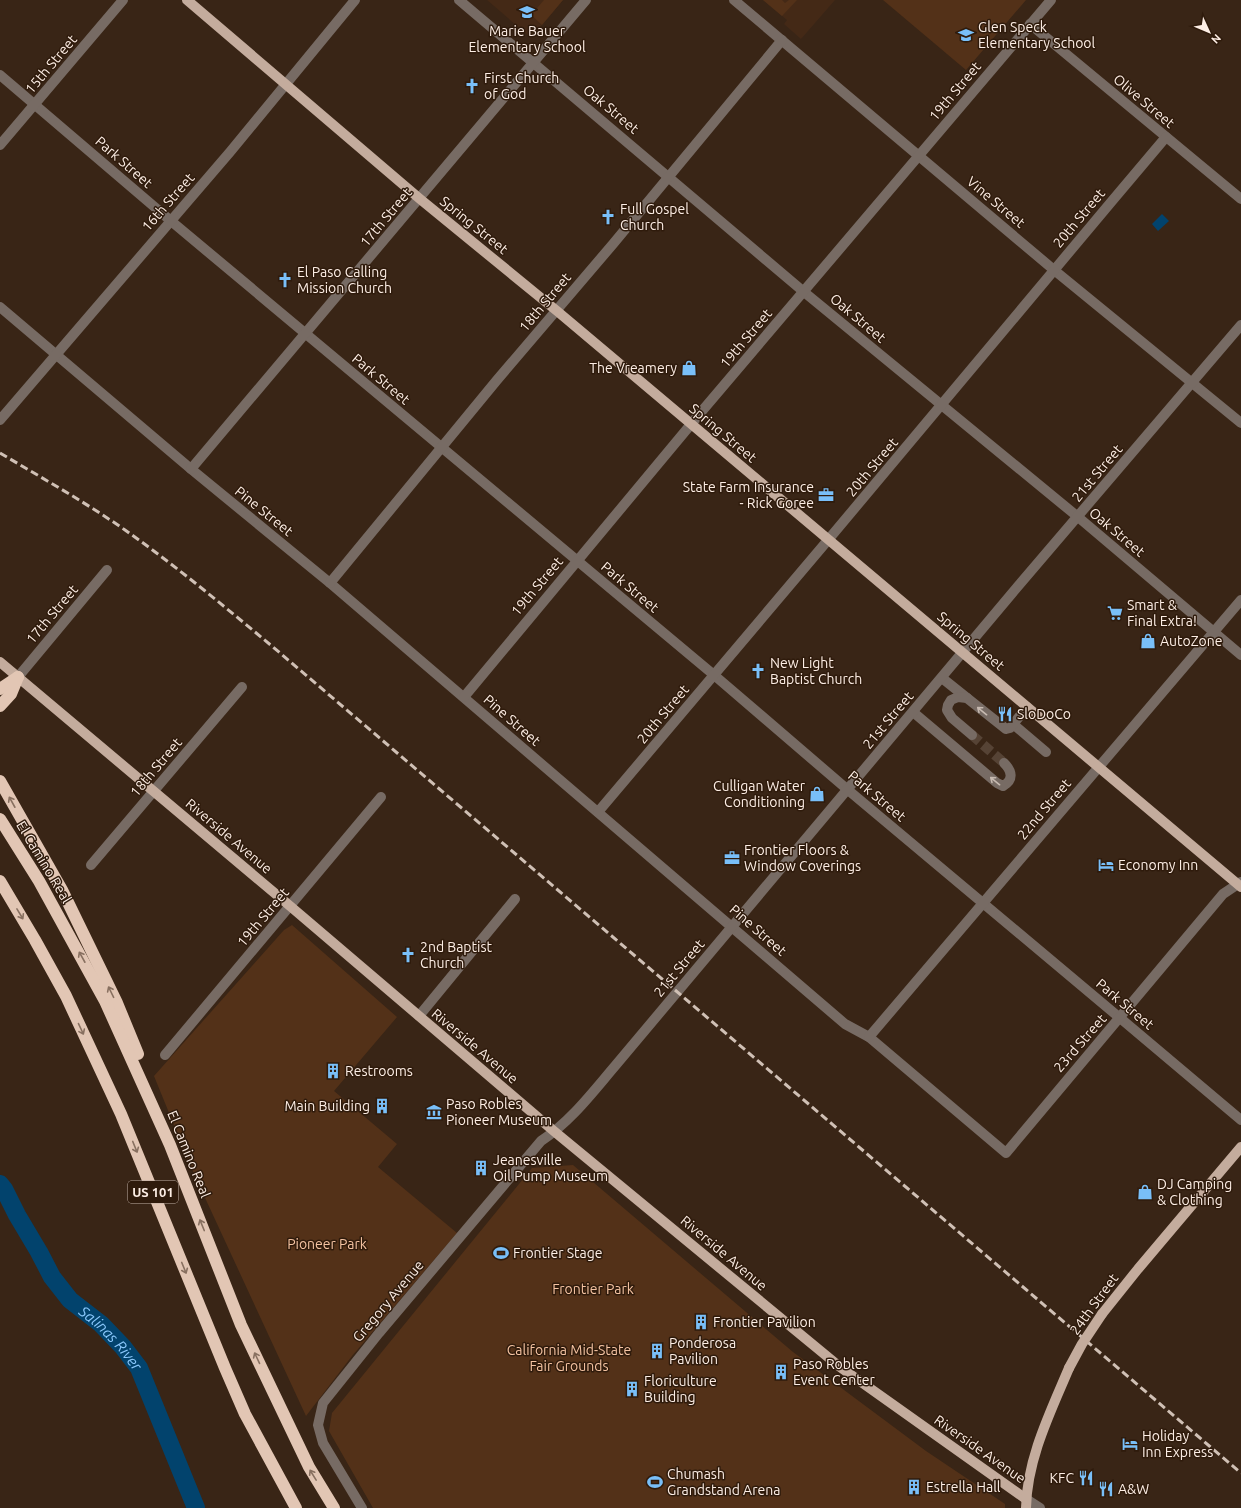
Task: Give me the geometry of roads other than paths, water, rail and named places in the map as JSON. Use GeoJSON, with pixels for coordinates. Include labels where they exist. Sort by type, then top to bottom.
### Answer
{"type":"FeatureCollection","features":[{"type":"Feature","properties":{"kind":"highway"},"geometry":{"type":"LineString","coordinates":[[0,689],[18,677]]}},
{"type":"Feature","properties":{"kind":"highway"},"geometry":{"type":"LineString","coordinates":[[0,706],[11,694],[18,677]]}},
{"type":"Feature","properties":{"kind":"highway"},"geometry":{"type":"LineString","coordinates":[[0,781],[62,890],[117,1003],[170,1125],[170,1145]]}},
{"type":"Feature","properties":{"kind":"highway","name":"El Camino Real"},"geometry":{"type":"LineString","coordinates":[[0,819],[39,881],[105,1001],[170,1145],[241,1325],[309,1468],[334,1508]]}},
{"type":"Feature","properties":{"kind":"highway","name":"US 101"},"geometry":{"type":"LineString","coordinates":[[0,881],[36,940],[66,996],[118,1107],[245,1414],[296,1508]]}},
{"type":"Feature","properties":{"kind":"main road","name":"Spring Street"},"geometry":{"type":"LineString","coordinates":[[187,0],[420,199],[557,311],[1240,885]]}},
{"type":"Feature","properties":{"kind":"main road","name":"Riverside Avenue"},"geometry":{"type":"LineString","coordinates":[[0,662],[290,906],[555,1132],[840,1367],[1026,1503]]}},
{"type":"Feature","properties":{"kind":"main road","name":"24th Street"},"geometry":{"type":"LineString","coordinates":[[1026,1503],[1031,1470],[1039,1441],[1069,1368],[1082,1344],[1102,1314],[1241,1147]]}},
{"type":"Feature","properties":{"kind":"street","name":"15th Street"},"geometry":{"type":"LineString","coordinates":[[0,145],[123,0]]}},
{"type":"Feature","properties":{"kind":"street","name":"16th Street"},"geometry":{"type":"LineString","coordinates":[[0,420],[171,221],[356,0]]}},
{"type":"Feature","properties":{"kind":"street","name":"Oak Street"},"geometry":{"type":"LineString","coordinates":[[460,0],[804,292],[1078,517],[1241,655]]}},
{"type":"Feature","properties":{"kind":"street","name":"17th Street"},"geometry":{"type":"LineString","coordinates":[[191,470],[586,0]]}},
{"type":"Feature","properties":{"kind":"street","name":"Vine Street"},"geometry":{"type":"LineString","coordinates":[[734,0],[1054,270],[1241,422]]}},
{"type":"Feature","properties":{"kind":"street","name":"19th Street"},"geometry":{"type":"LineString","coordinates":[[464,697],[691,425],[1051,0]]}},
{"type":"Feature","properties":{"kind":"street","name":"Olive Street"},"geometry":{"type":"LineString","coordinates":[[1030,24],[1241,199]]}},
{"type":"Feature","properties":{"kind":"street","name":"18th Street"},"geometry":{"type":"LineString","coordinates":[[330,583],[497,380],[557,311],[782,40]]}},
{"type":"Feature","properties":{"kind":"street","name":"Park Street"},"geometry":{"type":"LineString","coordinates":[[0,74],[171,221],[714,675],[848,790],[1241,1120]]}},
{"type":"Feature","properties":{"kind":"street","name":"20th Street"},"geometry":{"type":"LineString","coordinates":[[598,812],[942,406],[1166,137]]}},
{"type":"Feature","properties":{"kind":"street","name":"Pine Street"},"geometry":{"type":"LineString","coordinates":[[0,307],[191,470],[330,583],[845,1024],[869,1037],[1006,1153]]}},
{"type":"Feature","properties":{"kind":"street","name":"21st Street"},"geometry":{"type":"LineString","coordinates":[[555,1132],[569,1120],[610,1072],[1019,585],[1241,325]]}},
{"type":"Feature","properties":{"kind":"street","name":"17th Street"},"geometry":{"type":"LineString","coordinates":[[18,677],[107,570]]}},
{"type":"Feature","properties":{"kind":"street","name":"22nd Street"},"geometry":{"type":"LineString","coordinates":[[869,1037],[1241,600]]}},
{"type":"Feature","properties":{"kind":"street"},"geometry":{"type":"LineString","coordinates":[[942,678],[1006,730],[1027,707]]}},
{"type":"Feature","properties":{"kind":"street","name":"18th Street"},"geometry":{"type":"LineString","coordinates":[[91,865],[242,687]]}},
{"type":"Feature","properties":{"kind":"street"},"geometry":{"type":"LineString","coordinates":[[967,698],[958,697],[951,700],[947,710],[952,718],[972,735]]}},
{"type":"Feature","properties":{"kind":"street"},"geometry":{"type":"LineString","coordinates":[[913,712],[997,783],[1003,786],[1007,784],[1011,778],[1011,772],[1004,763]]}},
{"type":"Feature","properties":{"kind":"street"},"geometry":{"type":"LineString","coordinates":[[1012,724],[1046,752]]}},
{"type":"Feature","properties":{"kind":"street","name":"19th Street"},"geometry":{"type":"LineString","coordinates":[[165,1055],[381,797]]}},
{"type":"Feature","properties":{"kind":"street","name":"23rd Street"},"geometry":{"type":"LineString","coordinates":[[1006,1153],[1223,894],[1240,885]]}},
{"type":"Feature","properties":{"kind":"street"},"geometry":{"type":"LineString","coordinates":[[418,1016],[515,899]]}},
{"type":"Feature","properties":{"kind":"street","name":"Gregory Avenue"},"geometry":{"type":"LineString","coordinates":[[362,1508],[323,1443],[318,1425],[323,1403],[379,1333],[541,1141],[555,1132]]}},
{"type":"Feature","properties":{"kind":"street","name":"Riverside Avenue"},"geometry":{"type":"LineString","coordinates":[[1026,1503],[1040,1508]]}},
{"type":"Feature","properties":{"kind":"water"},"geometry":{"type":"Polygon","coordinates":[[[1162,214],[1169,221],[1158,231],[1152,224],[1162,214]]]}},
{"type":"Feature","properties":{"kind":"waterway","name":"Salinas River"},"geometry":{"type":"LineString","coordinates":[[0,1184],[52,1277],[70,1300],[101,1324],[123,1347],[139,1368],[196,1508]]}},
{"type":"Feature","properties":{"kind":"tunnel"},"geometry":{"type":"LineString","coordinates":[[972,735],[1004,763]]}},
{"type":"Feature","properties":{"kind":"railway"},"geometry":{"type":"LineString","coordinates":[[0,453],[79,500],[125,530],[182,572],[237,617],[1241,1473]]}},
{"type":"Feature","properties":{"kind":"place","name":"Marie Bauer Elementary School"},"geometry":{"type":"Point","coordinates":[527,12]}},
{"type":"Feature","properties":{"kind":"place","name":"Glen Speck Elementary School"},"geometry":{"type":"Point","coordinates":[966,35]}},
{"type":"Feature","properties":{"kind":"place","name":"First Church of God"},"geometry":{"type":"Point","coordinates":[472,86]}},
{"type":"Feature","properties":{"kind":"place","name":"Full Gospel Church"},"geometry":{"type":"Point","coordinates":[608,217]}},
{"type":"Feature","properties":{"kind":"place","name":"El Paso Calling Mission Church"},"geometry":{"type":"Point","coordinates":[285,280]}},
{"type":"Feature","properties":{"kind":"place","name":"The Vreamery"},"geometry":{"type":"Point","coordinates":[689,368]}},
{"type":"Feature","properties":{"kind":"place","name":"State Farm Insurance - Rick Goree"},"geometry":{"type":"Point","coordinates":[826,495]}},
{"type":"Feature","properties":{"kind":"place","name":"Smart & Final Extra!"},"geometry":{"type":"Point","coordinates":[1115,613]}},
{"type":"Feature","properties":{"kind":"place","name":"AutoZone"},"geometry":{"type":"Point","coordinates":[1148,641]}},
{"type":"Feature","properties":{"kind":"place","name":"New Light Baptist Church"},"geometry":{"type":"Point","coordinates":[758,671]}},
{"type":"Feature","properties":{"kind":"place","name":"SloDoCo"},"geometry":{"type":"Point","coordinates":[1005,714]}},
{"type":"Feature","properties":{"kind":"place","name":"Culligan Water Conditioning"},"geometry":{"type":"Point","coordinates":[817,794]}},
{"type":"Feature","properties":{"kind":"place","name":"Frontier Floors & Window Coverings"},"geometry":{"type":"Point","coordinates":[732,858]}},
{"type":"Feature","properties":{"kind":"place","name":"Economy Inn"},"geometry":{"type":"Point","coordinates":[1106,865]}},
{"type":"Feature","properties":{"kind":"place","name":"2nd Baptist Church"},"geometry":{"type":"Point","coordinates":[408,955]}},
{"type":"Feature","properties":{"kind":"place","name":"Restrooms"},"geometry":{"type":"Point","coordinates":[333,1071]}},
{"type":"Feature","properties":{"kind":"place","name":"Main Building"},"geometry":{"type":"Point","coordinates":[382,1106]}},
{"type":"Feature","properties":{"kind":"place","name":"Paso Robles Pioneer Museum"},"geometry":{"type":"Point","coordinates":[434,1112]}},
{"type":"Feature","properties":{"kind":"place","name":"Jeanesville Oil Pump Museum"},"geometry":{"type":"Point","coordinates":[481,1168]}},
{"type":"Feature","properties":{"kind":"place","name":"DJ Camping & Clothing"},"geometry":{"type":"Point","coordinates":[1145,1192]}},
{"type":"Feature","properties":{"kind":"place","name":"Frontier Stage"},"geometry":{"type":"Point","coordinates":[501,1253]}},
{"type":"Feature","properties":{"kind":"place","name":"Frontier Pavilion"},"geometry":{"type":"Point","coordinates":[701,1322]}},
{"type":"Feature","properties":{"kind":"place","name":"Ponderosa Pavilion"},"geometry":{"type":"Point","coordinates":[657,1351]}},
{"type":"Feature","properties":{"kind":"place","name":"Paso Robles Event Center"},"geometry":{"type":"Point","coordinates":[781,1372]}},
{"type":"Feature","properties":{"kind":"place","name":"Floriculture Building"},"geometry":{"type":"Point","coordinates":[632,1389]}},
{"type":"Feature","properties":{"kind":"place","name":"Holiday Inn Express"},"geometry":{"type":"Point","coordinates":[1130,1444]}},
{"type":"Feature","properties":{"kind":"place","name":"KFC"},"geometry":{"type":"Point","coordinates":[1086,1478]}},
{"type":"Feature","properties":{"kind":"place","name":"Chumash Grandstand Arena"},"geometry":{"type":"Point","coordinates":[655,1482]}},
{"type":"Feature","properties":{"kind":"place","name":"Estrella Hall"},"geometry":{"type":"Point","coordinates":[914,1487]}},
{"type":"Feature","properties":{"kind":"place","name":"A&W"},"geometry":{"type":"Point","coordinates":[1106,1489]}},
{"type":"Feature","properties":{"kind":"park label","name":"Pioneer Park"},"geometry":{"type":"Point","coordinates":[327,1244]}},
{"type":"Feature","properties":{"kind":"park label","name":"Frontier Park"},"geometry":{"type":"Point","coordinates":[593,1289]}},
{"type":"Feature","properties":{"kind":"park label","name":"California Mid-State Fair Grounds"},"geometry":{"type":"Point","coordinates":[569,1358]}}]}
